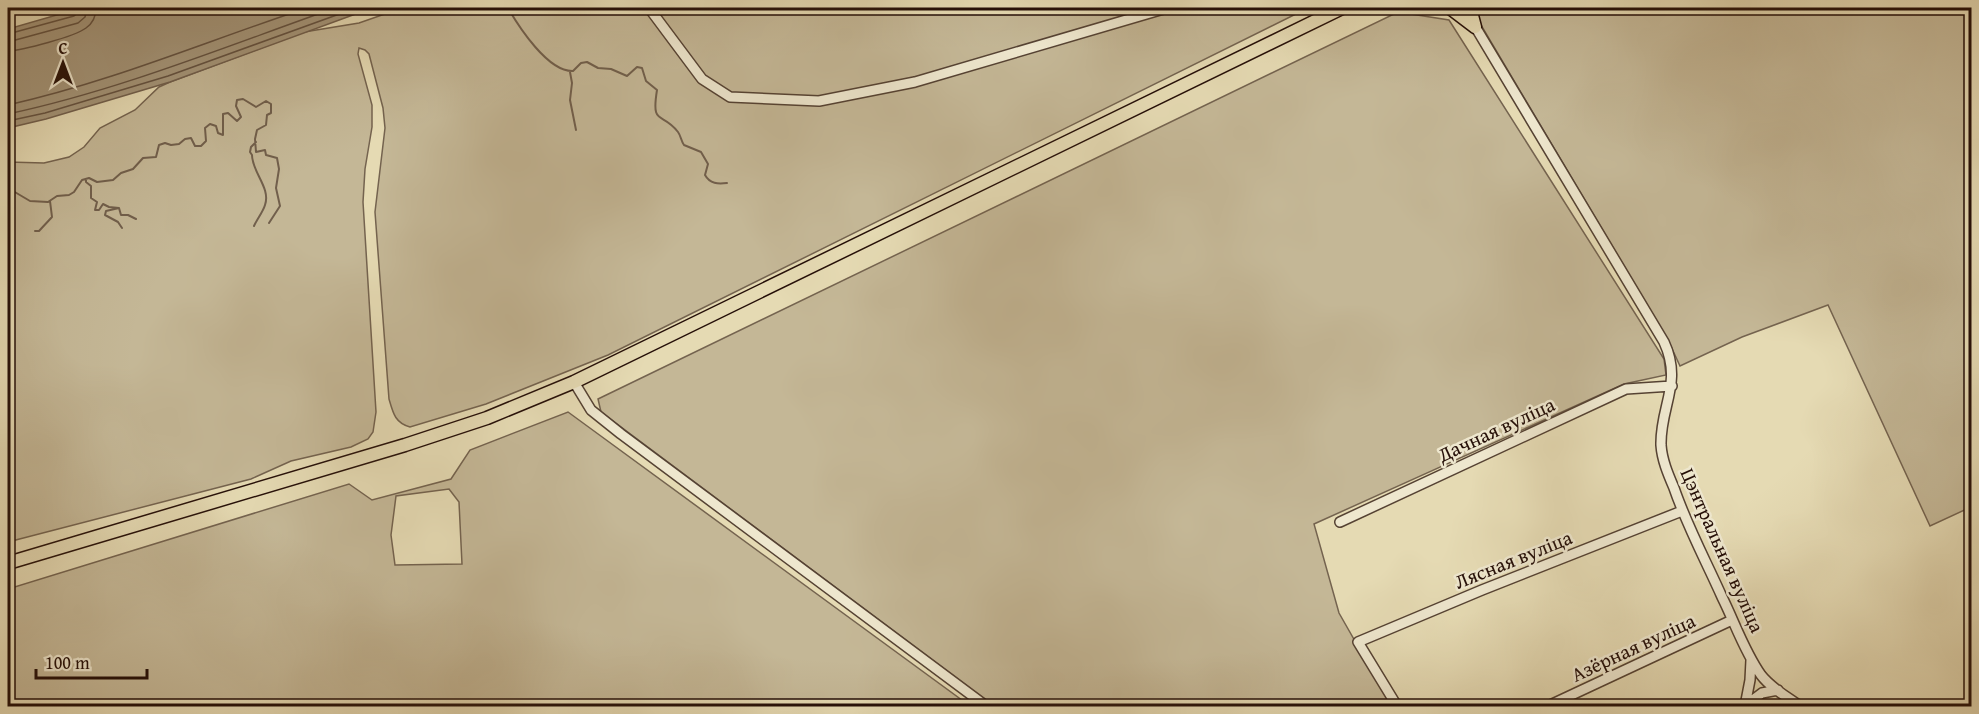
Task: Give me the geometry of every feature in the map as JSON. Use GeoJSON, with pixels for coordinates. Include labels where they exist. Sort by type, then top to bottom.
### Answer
{"type":"FeatureCollection","features":[{"type":"Feature","properties":{"kind":"main road"},"geometry":{"type":"LineString","coordinates":[[8,563],[405,446],[487,418],[574,382],[1342,8]]}},
{"type":"Feature","properties":{"kind":"main road"},"geometry":{"type":"LineString","coordinates":[[1450,8],[1475,27]]}},
{"type":"Feature","properties":{"kind":"main road"},"geometry":{"type":"LineString","coordinates":[[1470,8],[1475,27]]}},
{"type":"Feature","properties":{"kind":"street"},"geometry":{"type":"LineString","coordinates":[[649,8],[702,79],[730,97],[819,101],[915,82],[1167,8]]}},
{"type":"Feature","properties":{"kind":"street","name":"Цэнтральная вуліца"},"geometry":{"type":"LineString","coordinates":[[1464,8],[1664,342],[1671,360],[1672,386],[1661,445],[1682,511],[1751,658],[1762,676],[1800,706]]}},
{"type":"Feature","properties":{"kind":"street"},"geometry":{"type":"LineString","coordinates":[[574,382],[591,410],[613,428],[986,706]]}},
{"type":"Feature","properties":{"kind":"street","name":"Дачная вуліца"},"geometry":{"type":"LineString","coordinates":[[1340,522],[1626,388],[1672,386]]}},
{"type":"Feature","properties":{"kind":"street","name":"Лясная вуліца"},"geometry":{"type":"LineString","coordinates":[[1397,706],[1358,642],[1682,511]]}},
{"type":"Feature","properties":{"kind":"street","name":"Азёрная вуліца"},"geometry":{"type":"LineString","coordinates":[[1548,706],[1732,620]]}},
{"type":"Feature","properties":{"kind":"street","name":"Цэнтральная вуліца"},"geometry":{"type":"LineString","coordinates":[[1746,706],[1751,658]]}},
{"type":"Feature","properties":{"kind":"street"},"geometry":{"type":"LineString","coordinates":[[1746,706],[1762,693],[1778,690]]}},
{"type":"Feature","properties":{"kind":"shaded area"},"geometry":{"type":"Polygon","coordinates":[[[402,8],[1308,8],[608,355],[486,404],[410,427],[398,420],[393,413],[389,399],[375,212],[385,128],[383,108],[369,54],[359,48],[358,54],[372,105],[372,127],[365,169],[363,202],[376,412],[373,432],[368,439],[351,447],[291,461],[251,479],[8,542],[8,162],[44,163],[69,157],[84,147],[100,128],[135,110],[159,87],[170,82],[304,32],[359,23],[402,8]]]}},
{"type":"Feature","properties":{"kind":"shaded area"},"geometry":{"type":"Polygon","coordinates":[[[1480,8],[1971,8],[1971,507],[1930,526],[1828,305],[1742,337],[1680,366],[1669,342],[1478,20],[1480,8]]]}},
{"type":"Feature","properties":{"kind":"shaded area"},"geometry":{"type":"Polygon","coordinates":[[[1398,12],[1449,20],[1664,359],[1666,375],[1624,384],[1314,524],[1339,613],[1392,706],[994,706],[601,412],[598,399],[1398,12]]]}},
{"type":"Feature","properties":{"kind":"shaded area"},"geometry":{"type":"Polygon","coordinates":[[[568,412],[970,706],[8,706],[8,589],[349,484],[372,500],[451,479],[470,450],[568,412]],[[449,489],[396,496],[391,535],[395,565],[462,564],[459,502],[449,489]]]}},
{"type":"Feature","properties":{"kind":"water"},"geometry":{"type":"Polygon","coordinates":[[[81,8],[372,8],[170,82],[8,128],[8,29],[81,8]]]}},
{"type":"Feature","properties":{"kind":"waterway"},"geometry":{"type":"LineString","coordinates":[[508,8],[544,57],[563,69],[573,71],[581,63],[587,62],[598,68],[611,69],[627,76],[637,67],[642,68],[646,81],[657,90],[656,109],[659,117],[678,132],[684,145],[701,152],[708,164],[705,175],[709,180],[714,183],[727,183]]}},
{"type":"Feature","properties":{"kind":"waterway"},"geometry":{"type":"LineString","coordinates":[[570,72],[572,83],[570,100],[576,130]]}},
{"type":"Feature","properties":{"kind":"waterway"},"geometry":{"type":"LineString","coordinates":[[8,188],[30,201],[48,202],[57,196],[69,195],[74,192],[82,180],[89,178],[97,182],[113,180],[121,173],[133,169],[143,158],[156,157],[159,145],[179,144],[191,138],[195,146],[201,146],[206,141],[205,128],[210,124],[216,126],[218,133],[223,135],[223,114],[228,113],[237,121],[241,117],[236,106],[237,100],[243,99],[256,107],[266,101],[271,104],[271,113],[267,115],[266,125],[257,130],[255,139],[256,152],[265,150],[266,155],[277,158],[279,169],[276,188],[280,206],[269,223]]}},
{"type":"Feature","properties":{"kind":"waterway"},"geometry":{"type":"LineString","coordinates":[[254,226],[264,208],[266,199],[264,186],[250,152],[256,142]]}},
{"type":"Feature","properties":{"kind":"waterway"},"geometry":{"type":"LineString","coordinates":[[86,179],[91,186],[91,198],[97,202],[95,210],[99,210],[103,204],[119,208]]}},
{"type":"Feature","properties":{"kind":"waterway"},"geometry":{"type":"LineString","coordinates":[[35,231],[39,231],[52,217],[50,201]]}},
{"type":"Feature","properties":{"kind":"waterway"},"geometry":{"type":"LineString","coordinates":[[119,208],[106,211],[105,215],[118,222],[122,228]]}},
{"type":"Feature","properties":{"kind":"waterway"},"geometry":{"type":"LineString","coordinates":[[119,208],[121,215],[128,215],[136,219]]}}]}
